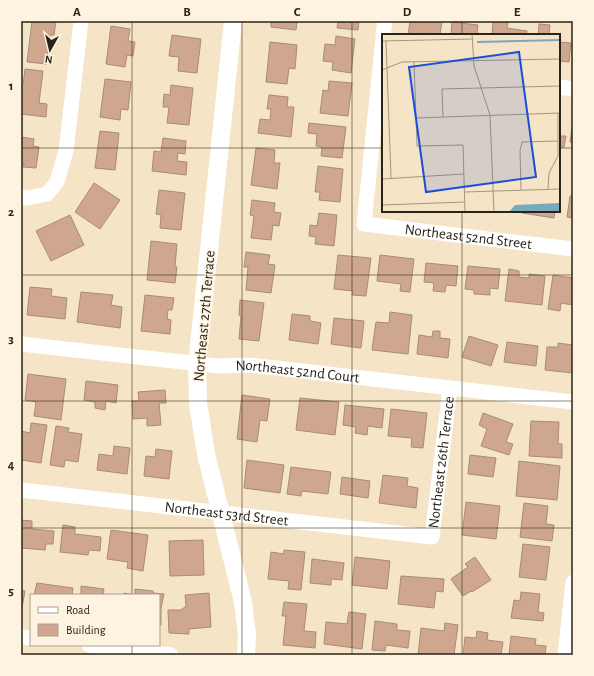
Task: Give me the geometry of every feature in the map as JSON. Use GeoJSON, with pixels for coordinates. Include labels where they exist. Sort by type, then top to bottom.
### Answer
{"type":"FeatureCollection","features":[{"type":"Feature","properties":{"kind":"street"},"geometry":{"type":"LineString","coordinates":[[24,197],[47,194],[57,182],[66,151],[81,21]]}},
{"type":"Feature","properties":{"kind":"street","name":"Northeast 27th Terrace"},"geometry":{"type":"LineString","coordinates":[[234,21],[198,364],[198,403],[206,454],[243,602],[247,635],[246,655]]}},
{"type":"Feature","properties":{"kind":"street"},"geometry":{"type":"LineString","coordinates":[[383,34],[385,21]]}},
{"type":"Feature","properties":{"kind":"street"},"geometry":{"type":"LineString","coordinates":[[381,67],[382,52]]}},
{"type":"Feature","properties":{"kind":"street","name":"Northeast 52nd Street"},"geometry":{"type":"LineString","coordinates":[[381,67],[364,224],[573,249]]}},
{"type":"Feature","properties":{"kind":"street"},"geometry":{"type":"LineString","coordinates":[[560,87],[573,89]]}},
{"type":"Feature","properties":{"kind":"street","name":"Northeast 52nd Court"},"geometry":{"type":"LineString","coordinates":[[21,344],[219,366],[249,365],[573,402]]}},
{"type":"Feature","properties":{"kind":"street","name":"Northeast 26th Terrace"},"geometry":{"type":"LineString","coordinates":[[432,537],[450,388]]}},
{"type":"Feature","properties":{"kind":"street","name":"Northeast 53rd Street"},"geometry":{"type":"LineString","coordinates":[[21,490],[432,537]]}},
{"type":"Feature","properties":{"kind":"street"},"geometry":{"type":"LineString","coordinates":[[565,655],[573,582]]}},
{"type":"Feature","properties":{"kind":"street"},"geometry":{"type":"LineString","coordinates":[[97,646],[171,655]]}},
{"type":"Feature","properties":{"kind":"building"},"geometry":{"type":"Polygon","coordinates":[[[32,21],[56,21],[54,35],[50,35],[47,64],[27,62],[32,21]]]}},
{"type":"Feature","properties":{"kind":"building"},"geometry":{"type":"Polygon","coordinates":[[[271,21],[297,21],[296,30],[271,27],[271,21]]]}},
{"type":"Feature","properties":{"kind":"building"},"geometry":{"type":"Polygon","coordinates":[[[338,21],[359,21],[358,30],[337,28],[338,21]]]}},
{"type":"Feature","properties":{"kind":"building"},"geometry":{"type":"Polygon","coordinates":[[[410,21],[442,21],[440,34],[408,34],[410,21]]]}},
{"type":"Feature","properties":{"kind":"building"},"geometry":{"type":"Polygon","coordinates":[[[493,21],[508,22],[507,28],[527,31],[526,34],[492,34],[493,21]]]}},
{"type":"Feature","properties":{"kind":"building"},"geometry":{"type":"Polygon","coordinates":[[[452,22],[478,25],[477,33],[485,34],[451,34],[452,22]]]}},
{"type":"Feature","properties":{"kind":"building"},"geometry":{"type":"Polygon","coordinates":[[[539,24],[550,25],[549,34],[538,34],[539,24]]]}},
{"type":"Feature","properties":{"kind":"building"},"geometry":{"type":"Polygon","coordinates":[[[111,26],[130,29],[128,41],[135,42],[133,56],[127,55],[125,67],[106,64],[111,26]]]}},
{"type":"Feature","properties":{"kind":"building"},"geometry":{"type":"Polygon","coordinates":[[[172,35],[201,39],[197,73],[178,71],[179,57],[169,56],[172,35]]]}},
{"type":"Feature","properties":{"kind":"building"},"geometry":{"type":"Polygon","coordinates":[[[336,36],[355,39],[351,73],[332,70],[333,62],[323,61],[325,44],[335,45],[336,36]]]}},
{"type":"Feature","properties":{"kind":"building"},"geometry":{"type":"Polygon","coordinates":[[[270,42],[297,45],[295,69],[289,68],[287,84],[266,82],[270,42]]]}},
{"type":"Feature","properties":{"kind":"building"},"geometry":{"type":"Polygon","coordinates":[[[560,42],[571,43],[569,62],[560,61],[560,42]]]}},
{"type":"Feature","properties":{"kind":"building"},"geometry":{"type":"Polygon","coordinates":[[[25,69],[43,71],[39,103],[47,104],[46,117],[21,114],[21,85],[23,85],[25,69]]]}},
{"type":"Feature","properties":{"kind":"building"},"geometry":{"type":"Polygon","coordinates":[[[105,79],[131,82],[128,110],[121,109],[120,120],[100,117],[105,79]]]}},
{"type":"Feature","properties":{"kind":"building"},"geometry":{"type":"Polygon","coordinates":[[[329,81],[352,83],[348,116],[320,113],[323,90],[328,91],[329,81]]]}},
{"type":"Feature","properties":{"kind":"building"},"geometry":{"type":"Polygon","coordinates":[[[171,85],[193,88],[189,125],[167,123],[169,107],[163,107],[164,94],[170,95],[171,85]]]}},
{"type":"Feature","properties":{"kind":"building"},"geometry":{"type":"Polygon","coordinates":[[[269,95],[288,97],[287,107],[294,107],[291,137],[258,133],[260,119],[270,120],[271,109],[267,109],[269,95]]]}},
{"type":"Feature","properties":{"kind":"building"},"geometry":{"type":"Polygon","coordinates":[[[573,120],[573,143],[570,142],[573,120]]]}},
{"type":"Feature","properties":{"kind":"building"},"geometry":{"type":"Polygon","coordinates":[[[309,123],[346,127],[342,158],[321,156],[322,147],[316,146],[317,134],[308,133],[309,123]]]}},
{"type":"Feature","properties":{"kind":"building"},"geometry":{"type":"Polygon","coordinates":[[[100,131],[119,133],[115,170],[95,168],[100,131]]]}},
{"type":"Feature","properties":{"kind":"building"},"geometry":{"type":"Polygon","coordinates":[[[560,136],[566,136],[564,147],[560,147],[560,136]]]}},
{"type":"Feature","properties":{"kind":"building"},"geometry":{"type":"Polygon","coordinates":[[[21,137],[34,139],[33,146],[39,147],[36,168],[23,167],[24,163],[21,162],[21,137]]]}},
{"type":"Feature","properties":{"kind":"building"},"geometry":{"type":"Polygon","coordinates":[[[163,138],[186,141],[185,154],[178,153],[177,161],[187,162],[186,175],[152,171],[154,151],[161,152],[163,138]]]}},
{"type":"Feature","properties":{"kind":"building"},"geometry":{"type":"Polygon","coordinates":[[[256,148],[275,150],[274,163],[280,163],[277,189],[251,185],[256,148]]]}},
{"type":"Feature","properties":{"kind":"building"},"geometry":{"type":"Polygon","coordinates":[[[318,166],[343,169],[340,202],[319,200],[320,192],[315,192],[318,166]]]}},
{"type":"Feature","properties":{"kind":"building"},"geometry":{"type":"Polygon","coordinates":[[[94,183],[120,200],[100,229],[75,212],[94,183]]]}},
{"type":"Feature","properties":{"kind":"building"},"geometry":{"type":"Polygon","coordinates":[[[159,190],[185,193],[181,230],[160,228],[161,215],[156,214],[159,190]]]}},
{"type":"Feature","properties":{"kind":"building"},"geometry":{"type":"Polygon","coordinates":[[[570,196],[573,196],[573,218],[567,217],[570,196]]]}},
{"type":"Feature","properties":{"kind":"building"},"geometry":{"type":"Polygon","coordinates":[[[252,200],[275,203],[274,212],[281,213],[279,226],[273,225],[271,240],[251,238],[254,216],[250,215],[252,200]]]}},
{"type":"Feature","properties":{"kind":"building"},"geometry":{"type":"Polygon","coordinates":[[[522,212],[555,212],[554,218],[522,212]]]}},
{"type":"Feature","properties":{"kind":"building"},"geometry":{"type":"Polygon","coordinates":[[[319,213],[337,215],[334,246],[315,244],[316,237],[309,236],[310,225],[317,226],[319,213]]]}},
{"type":"Feature","properties":{"kind":"building"},"geometry":{"type":"Polygon","coordinates":[[[70,215],[84,245],[51,261],[36,231],[70,215]]]}},
{"type":"Feature","properties":{"kind":"building"},"geometry":{"type":"Polygon","coordinates":[[[151,241],[177,244],[175,283],[147,280],[151,241]]]}},
{"type":"Feature","properties":{"kind":"building"},"geometry":{"type":"Polygon","coordinates":[[[246,252],[270,255],[268,264],[275,265],[271,293],[246,290],[248,267],[244,267],[246,252]]]}},
{"type":"Feature","properties":{"kind":"building"},"geometry":{"type":"Polygon","coordinates":[[[338,255],[371,258],[366,296],[352,295],[353,291],[334,289],[338,255]]]}},
{"type":"Feature","properties":{"kind":"building"},"geometry":{"type":"Polygon","coordinates":[[[380,255],[414,259],[410,292],[400,291],[401,284],[377,281],[380,255]]]}},
{"type":"Feature","properties":{"kind":"building"},"geometry":{"type":"Polygon","coordinates":[[[426,263],[458,266],[456,286],[446,285],[445,292],[433,291],[434,283],[424,282],[426,263]]]}},
{"type":"Feature","properties":{"kind":"building"},"geometry":{"type":"Polygon","coordinates":[[[468,266],[500,269],[498,289],[490,288],[490,295],[474,294],[474,290],[465,289],[468,266]]]}},
{"type":"Feature","properties":{"kind":"building"},"geometry":{"type":"Polygon","coordinates":[[[509,269],[519,271],[519,277],[529,278],[529,274],[545,276],[542,305],[505,301],[509,269]]]}},
{"type":"Feature","properties":{"kind":"building"},"geometry":{"type":"Polygon","coordinates":[[[553,275],[573,278],[573,305],[561,303],[560,311],[548,309],[553,275]]]}},
{"type":"Feature","properties":{"kind":"building"},"geometry":{"type":"Polygon","coordinates":[[[30,287],[52,289],[51,296],[67,298],[65,319],[27,315],[30,287]]]}},
{"type":"Feature","properties":{"kind":"building"},"geometry":{"type":"Polygon","coordinates":[[[81,292],[113,295],[111,305],[122,307],[120,328],[77,322],[81,292]]]}},
{"type":"Feature","properties":{"kind":"building"},"geometry":{"type":"Polygon","coordinates":[[[145,295],[174,298],[172,310],[168,310],[167,319],[171,320],[170,334],[141,331],[145,295]]]}},
{"type":"Feature","properties":{"kind":"building"},"geometry":{"type":"Polygon","coordinates":[[[240,300],[264,303],[259,341],[239,339],[241,316],[239,315],[240,300]]]}},
{"type":"Feature","properties":{"kind":"building"},"geometry":{"type":"Polygon","coordinates":[[[390,312],[412,315],[408,354],[372,350],[376,322],[389,323],[390,312]]]}},
{"type":"Feature","properties":{"kind":"building"},"geometry":{"type":"Polygon","coordinates":[[[292,314],[310,316],[310,321],[321,323],[318,344],[289,340],[292,314]]]}},
{"type":"Feature","properties":{"kind":"building"},"geometry":{"type":"Polygon","coordinates":[[[334,318],[364,321],[361,348],[331,344],[334,318]]]}},
{"type":"Feature","properties":{"kind":"building"},"geometry":{"type":"Polygon","coordinates":[[[433,331],[440,331],[440,338],[450,339],[448,358],[417,354],[419,335],[432,337],[433,331]]]}},
{"type":"Feature","properties":{"kind":"building"},"geometry":{"type":"Polygon","coordinates":[[[469,336],[498,345],[491,366],[462,357],[469,336]]]}},
{"type":"Feature","properties":{"kind":"building"},"geometry":{"type":"Polygon","coordinates":[[[507,342],[538,346],[536,366],[504,362],[507,342]]]}},
{"type":"Feature","properties":{"kind":"building"},"geometry":{"type":"Polygon","coordinates":[[[558,343],[573,345],[573,373],[545,370],[547,347],[558,347],[558,343]]]}},
{"type":"Feature","properties":{"kind":"building"},"geometry":{"type":"Polygon","coordinates":[[[28,374],[66,379],[61,420],[34,416],[36,402],[25,400],[28,374]]]}},
{"type":"Feature","properties":{"kind":"building"},"geometry":{"type":"Polygon","coordinates":[[[86,381],[118,385],[116,403],[106,401],[105,410],[95,408],[95,402],[84,400],[86,381]]]}},
{"type":"Feature","properties":{"kind":"building"},"geometry":{"type":"Polygon","coordinates":[[[165,390],[166,403],[159,403],[161,425],[147,426],[147,418],[133,419],[132,401],[139,401],[138,392],[165,390]]]}},
{"type":"Feature","properties":{"kind":"building"},"geometry":{"type":"Polygon","coordinates":[[[242,395],[270,399],[267,421],[260,420],[257,442],[237,439],[242,395]]]}},
{"type":"Feature","properties":{"kind":"building"},"geometry":{"type":"Polygon","coordinates":[[[300,398],[339,402],[335,435],[296,430],[300,398]]]}},
{"type":"Feature","properties":{"kind":"building"},"geometry":{"type":"Polygon","coordinates":[[[345,405],[384,409],[382,428],[368,426],[367,435],[355,433],[356,427],[343,425],[345,405]]]}},
{"type":"Feature","properties":{"kind":"building"},"geometry":{"type":"Polygon","coordinates":[[[391,409],[427,413],[423,448],[411,447],[412,438],[388,436],[391,409]]]}},
{"type":"Feature","properties":{"kind":"building"},"geometry":{"type":"Polygon","coordinates":[[[483,413],[513,424],[506,442],[513,444],[509,455],[481,446],[487,429],[479,425],[483,413]]]}},
{"type":"Feature","properties":{"kind":"building"},"geometry":{"type":"Polygon","coordinates":[[[531,421],[559,422],[558,444],[562,444],[562,458],[529,456],[531,421]]]}},
{"type":"Feature","properties":{"kind":"building"},"geometry":{"type":"Polygon","coordinates":[[[31,423],[47,425],[41,463],[21,460],[21,431],[30,433],[31,423]]]}},
{"type":"Feature","properties":{"kind":"building"},"geometry":{"type":"Polygon","coordinates":[[[56,426],[69,428],[68,432],[82,434],[78,462],[65,460],[64,467],[50,465],[56,426]]]}},
{"type":"Feature","properties":{"kind":"building"},"geometry":{"type":"Polygon","coordinates":[[[114,446],[130,448],[127,474],[97,470],[99,454],[113,456],[114,446]]]}},
{"type":"Feature","properties":{"kind":"building"},"geometry":{"type":"Polygon","coordinates":[[[156,449],[172,451],[169,479],[144,476],[146,456],[155,457],[156,449]]]}},
{"type":"Feature","properties":{"kind":"building"},"geometry":{"type":"Polygon","coordinates":[[[470,455],[496,458],[493,477],[468,474],[470,455]]]}},
{"type":"Feature","properties":{"kind":"building"},"geometry":{"type":"Polygon","coordinates":[[[247,460],[284,465],[280,493],[244,488],[247,460]]]}},
{"type":"Feature","properties":{"kind":"building"},"geometry":{"type":"Polygon","coordinates":[[[519,461],[560,466],[557,500],[516,496],[519,461]]]}},
{"type":"Feature","properties":{"kind":"building"},"geometry":{"type":"Polygon","coordinates":[[[291,467],[331,472],[328,494],[302,491],[301,496],[287,494],[291,467]]]}},
{"type":"Feature","properties":{"kind":"building"},"geometry":{"type":"Polygon","coordinates":[[[383,475],[408,478],[407,486],[418,488],[416,508],[379,503],[383,475]]]}},
{"type":"Feature","properties":{"kind":"building"},"geometry":{"type":"Polygon","coordinates":[[[342,477],[370,481],[368,498],[340,494],[342,477]]]}},
{"type":"Feature","properties":{"kind":"building"},"geometry":{"type":"Polygon","coordinates":[[[466,502],[500,506],[496,539],[462,535],[466,502]]]}},
{"type":"Feature","properties":{"kind":"building"},"geometry":{"type":"Polygon","coordinates":[[[524,503],[548,506],[546,524],[554,525],[552,541],[520,537],[524,503]]]}},
{"type":"Feature","properties":{"kind":"building"},"geometry":{"type":"Polygon","coordinates":[[[21,520],[32,521],[32,529],[54,531],[53,544],[46,544],[45,550],[21,548],[21,520]]]}},
{"type":"Feature","properties":{"kind":"building"},"geometry":{"type":"Polygon","coordinates":[[[63,525],[75,527],[75,534],[101,537],[100,551],[89,550],[88,555],[60,552],[63,525]]]}},
{"type":"Feature","properties":{"kind":"building"},"geometry":{"type":"Polygon","coordinates":[[[111,530],[148,535],[143,571],[127,568],[128,562],[107,559],[111,530]]]}},
{"type":"Feature","properties":{"kind":"building"},"geometry":{"type":"Polygon","coordinates":[[[203,540],[204,575],[170,576],[169,541],[203,540]]]}},
{"type":"Feature","properties":{"kind":"building"},"geometry":{"type":"Polygon","coordinates":[[[523,544],[550,547],[546,580],[519,577],[523,544]]]}},
{"type":"Feature","properties":{"kind":"building"},"geometry":{"type":"Polygon","coordinates":[[[284,550],[305,552],[301,590],[288,589],[289,581],[268,579],[271,552],[284,554],[284,550]]]}},
{"type":"Feature","properties":{"kind":"building"},"geometry":{"type":"Polygon","coordinates":[[[355,557],[390,561],[387,589],[352,585],[355,557]]]}},
{"type":"Feature","properties":{"kind":"building"},"geometry":{"type":"Polygon","coordinates":[[[475,557],[491,580],[463,596],[451,579],[468,567],[465,564],[475,557]]]}},
{"type":"Feature","properties":{"kind":"building"},"geometry":{"type":"Polygon","coordinates":[[[312,559],[344,563],[342,580],[331,579],[331,585],[310,583],[312,559]]]}},
{"type":"Feature","properties":{"kind":"building"},"geometry":{"type":"Polygon","coordinates":[[[401,576],[444,579],[443,592],[436,591],[434,608],[398,604],[401,576]]]}},
{"type":"Feature","properties":{"kind":"building"},"geometry":{"type":"Polygon","coordinates":[[[37,583],[73,588],[72,594],[34,594],[37,583]]]}},
{"type":"Feature","properties":{"kind":"building"},"geometry":{"type":"Polygon","coordinates":[[[81,586],[104,589],[103,594],[81,594],[81,586]]]}},
{"type":"Feature","properties":{"kind":"building"},"geometry":{"type":"Polygon","coordinates":[[[135,589],[164,594],[161,608],[161,625],[160,594],[135,594],[135,589]]]}},
{"type":"Feature","properties":{"kind":"building"},"geometry":{"type":"Polygon","coordinates":[[[21,590],[25,591],[22,608],[21,608],[21,590]]]}},
{"type":"Feature","properties":{"kind":"building"},"geometry":{"type":"Polygon","coordinates":[[[521,592],[540,594],[538,612],[544,613],[543,621],[511,618],[514,600],[520,601],[521,592]]]}},
{"type":"Feature","properties":{"kind":"building"},"geometry":{"type":"Polygon","coordinates":[[[209,593],[211,627],[189,629],[189,634],[169,633],[168,610],[181,610],[186,606],[185,595],[209,593]]]}},
{"type":"Feature","properties":{"kind":"building"},"geometry":{"type":"Polygon","coordinates":[[[284,602],[307,604],[304,631],[316,632],[315,648],[283,645],[286,616],[282,616],[284,602]]]}},
{"type":"Feature","properties":{"kind":"building"},"geometry":{"type":"Polygon","coordinates":[[[349,612],[366,614],[362,649],[324,644],[326,622],[347,624],[349,612]]]}},
{"type":"Feature","properties":{"kind":"building"},"geometry":{"type":"Polygon","coordinates":[[[375,621],[397,624],[397,630],[410,631],[408,648],[386,645],[385,651],[372,650],[375,621]]]}},
{"type":"Feature","properties":{"kind":"building"},"geometry":{"type":"Polygon","coordinates":[[[445,623],[458,625],[454,655],[418,655],[421,628],[444,631],[445,623]]]}},
{"type":"Feature","properties":{"kind":"building"},"geometry":{"type":"Polygon","coordinates":[[[477,631],[488,633],[487,640],[503,642],[501,655],[463,655],[465,637],[476,638],[477,631]]]}},
{"type":"Feature","properties":{"kind":"building"},"geometry":{"type":"Polygon","coordinates":[[[511,636],[536,639],[535,645],[546,646],[545,655],[509,655],[511,636]]]}}]}
